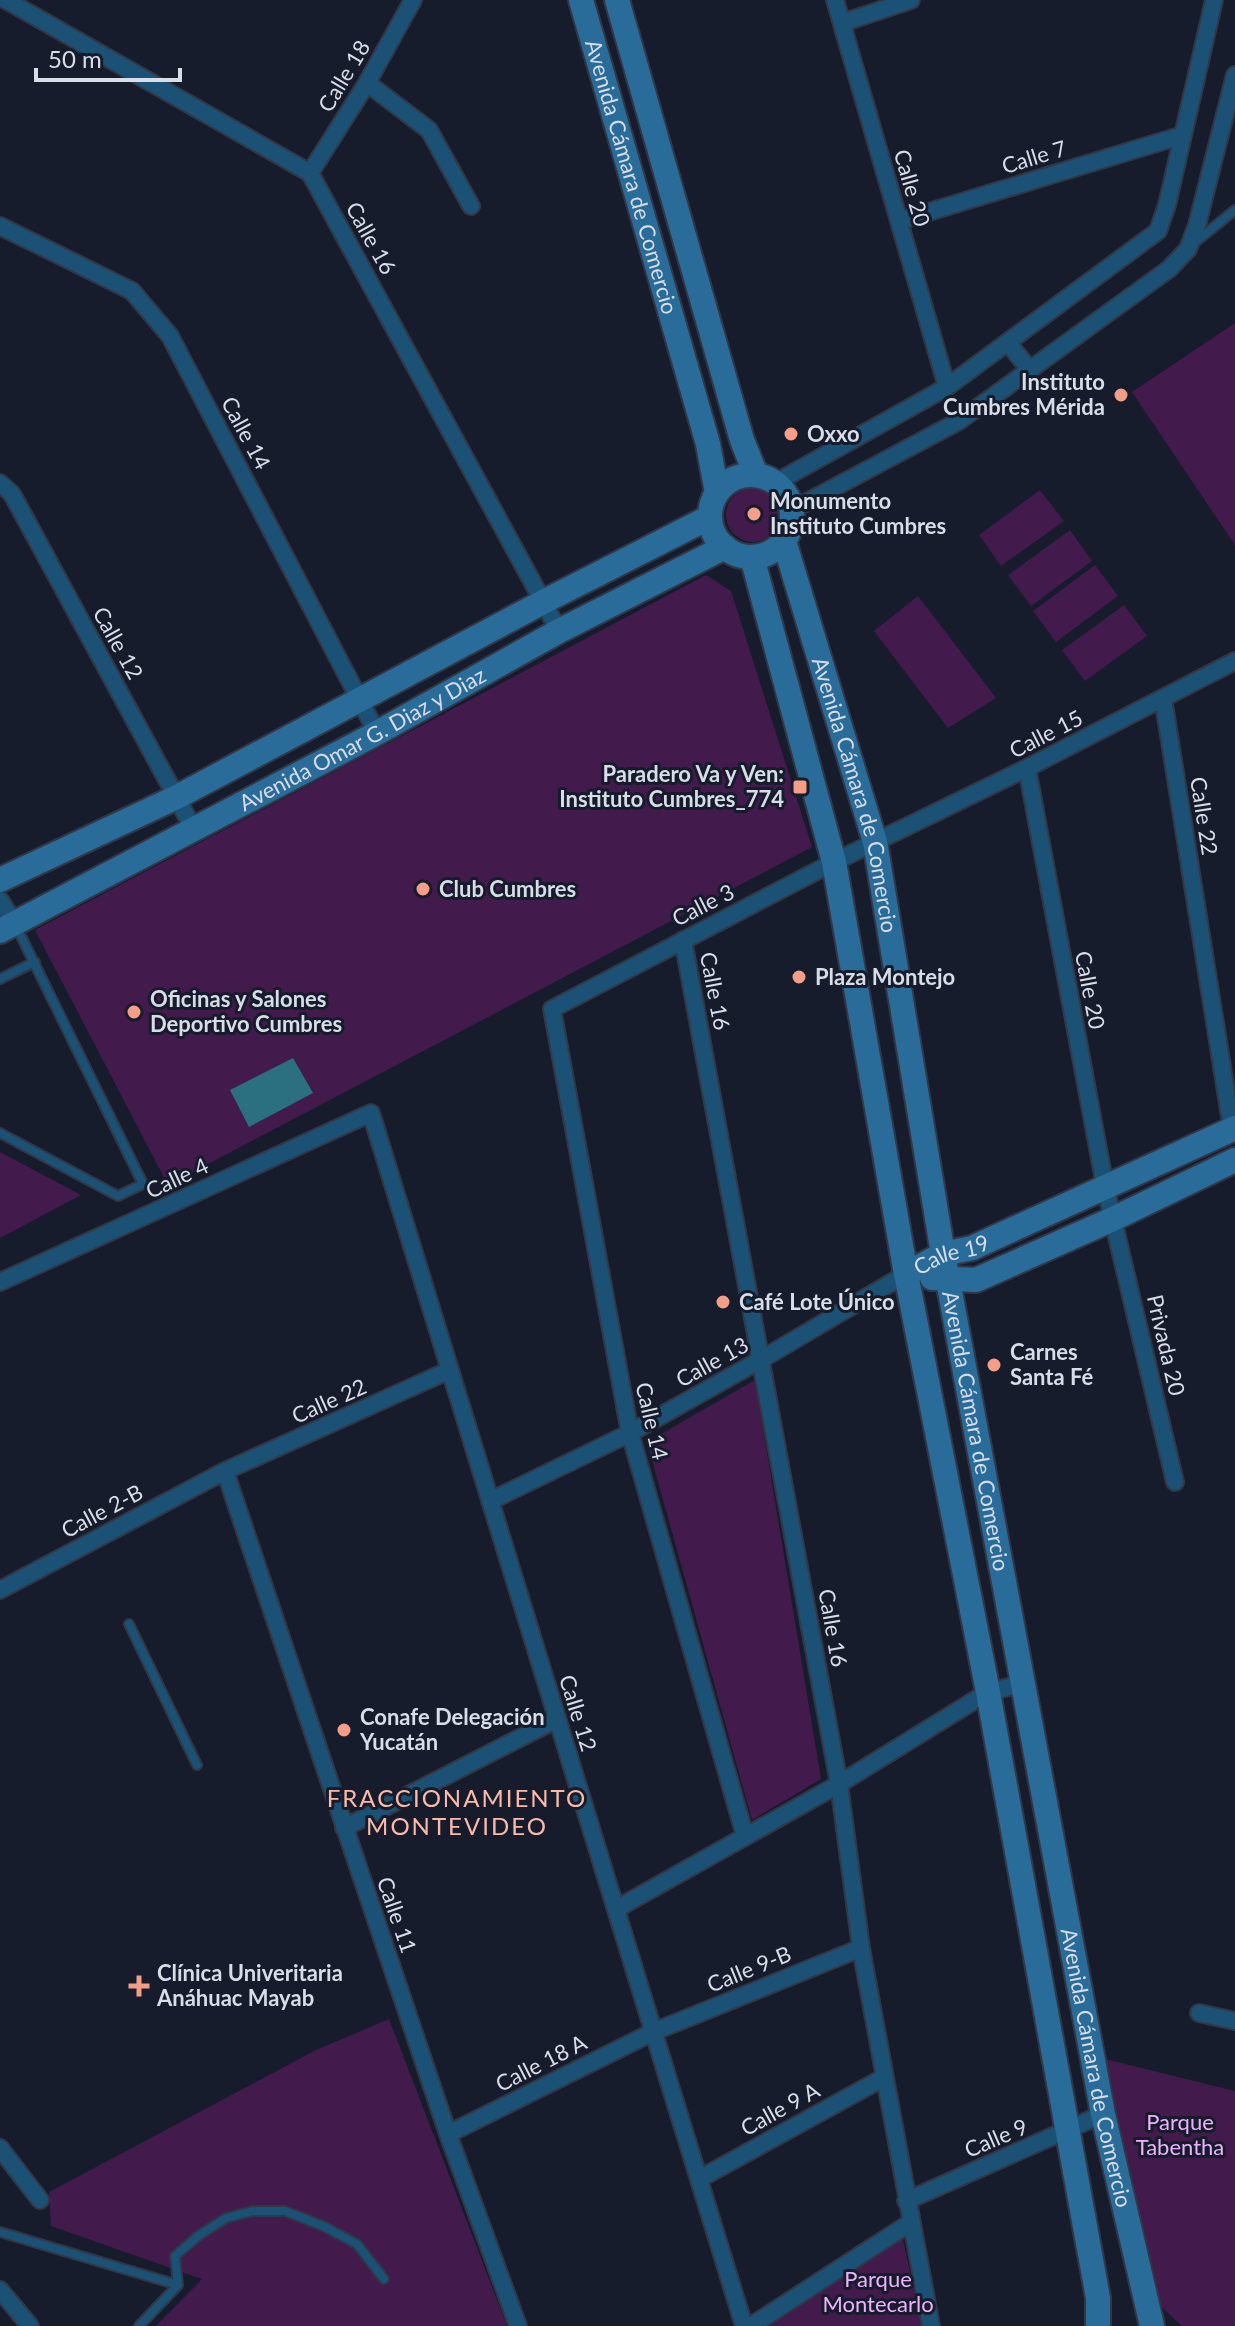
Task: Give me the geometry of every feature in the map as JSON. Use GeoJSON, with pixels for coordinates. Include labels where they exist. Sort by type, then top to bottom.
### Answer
{"type":"FeatureCollection","features":[{"type":"Feature","properties":{"kind":"main road","name":"Avenida Cámara de Comercio"},"geometry":{"type":"LineString","coordinates":[[581,0],[708,444],[717,493]]}},
{"type":"Feature","properties":{"kind":"main road","name":"Avenida Cámara de Comercio"},"geometry":{"type":"LineString","coordinates":[[617,0],[742,440],[766,479]]}},
{"type":"Feature","properties":{"kind":"main road"},"geometry":{"type":"LineString","coordinates":[[734,479],[766,479],[789,499],[791,526],[784,541],[775,550],[752,557],[733,552],[714,534],[710,517],[717,493],[734,479]]}},
{"type":"Feature","properties":{"kind":"main road","name":"Avenida Omar G. Diaz y Diaz"},"geometry":{"type":"LineString","coordinates":[[0,880],[177,797],[359,698],[710,517]]}},
{"type":"Feature","properties":{"kind":"main road","name":"Avenida Cámara de Comercio"},"geometry":{"type":"LineString","coordinates":[[784,541],[875,842],[943,1254],[1103,2114],[1152,2326]]}},
{"type":"Feature","properties":{"kind":"main road","name":"Avenida Omar G. Diaz y Diaz"},"geometry":{"type":"LineString","coordinates":[[7,928],[377,733],[559,631],[725,547]]}},
{"type":"Feature","properties":{"kind":"main road","name":"Avenida Cámara de Comercio"},"geometry":{"type":"LineString","coordinates":[[752,557],[834,862],[906,1274],[988,1692],[1069,2131],[1098,2298],[1098,2326]]}},
{"type":"Feature","properties":{"kind":"main road","name":"Calle 19"},"geometry":{"type":"LineString","coordinates":[[906,1274],[943,1254],[972,1248],[1233,1129]]}},
{"type":"Feature","properties":{"kind":"main road","name":"Calle 19"},"geometry":{"type":"LineString","coordinates":[[906,1274],[976,1280],[1235,1160]]}},
{"type":"Feature","properties":{"kind":"street"},"geometry":{"type":"LineString","coordinates":[[6,0],[310,173]]}},
{"type":"Feature","properties":{"kind":"street","name":"Calle 18"},"geometry":{"type":"LineString","coordinates":[[310,173],[367,83],[413,0]]}},
{"type":"Feature","properties":{"kind":"street","name":"Calle 20"},"geometry":{"type":"LineString","coordinates":[[835,0],[947,387]]}},
{"type":"Feature","properties":{"kind":"street"},"geometry":{"type":"LineString","coordinates":[[842,23],[911,0]]}},
{"type":"Feature","properties":{"kind":"street"},"geometry":{"type":"LineString","coordinates":[[766,479],[947,387],[1158,231],[1214,0]]}},
{"type":"Feature","properties":{"kind":"street"},"geometry":{"type":"LineString","coordinates":[[792,510],[959,421],[1169,269],[1188,249],[1197,225],[1230,115],[1235,75]]}},
{"type":"Feature","properties":{"kind":"street"},"geometry":{"type":"LineString","coordinates":[[367,83],[429,130],[471,206]]}},
{"type":"Feature","properties":{"kind":"street","name":"Calle 7"},"geometry":{"type":"LineString","coordinates":[[899,221],[1183,135]]}},
{"type":"Feature","properties":{"kind":"street","name":"Calle 16"},"geometry":{"type":"LineString","coordinates":[[310,173],[559,631]]}},
{"type":"Feature","properties":{"kind":"street","name":"Calle 14"},"geometry":{"type":"LineString","coordinates":[[0,226],[132,291],[170,336],[377,733]]}},
{"type":"Feature","properties":{"kind":"street"},"geometry":{"type":"LineString","coordinates":[[1008,343],[1030,370]]}},
{"type":"Feature","properties":{"kind":"street","name":"Calle 12"},"geometry":{"type":"LineString","coordinates":[[0,483],[12,494],[193,828]]}},
{"type":"Feature","properties":{"kind":"street","name":"Calle 15"},"geometry":{"type":"LineString","coordinates":[[875,842],[1235,661]]}},
{"type":"Feature","properties":{"kind":"street","name":"Calle 22"},"geometry":{"type":"LineString","coordinates":[[1163,698],[1233,1129]]}},
{"type":"Feature","properties":{"kind":"street","name":"Calle 20"},"geometry":{"type":"LineString","coordinates":[[1027,768],[1113,1219]]}},
{"type":"Feature","properties":{"kind":"street","name":"Calle 3"},"geometry":{"type":"LineString","coordinates":[[552,1009],[875,842]]}},
{"type":"Feature","properties":{"kind":"street"},"geometry":{"type":"LineString","coordinates":[[0,900],[7,928]]}},
{"type":"Feature","properties":{"kind":"street","name":"Calle 16"},"geometry":{"type":"LineString","coordinates":[[683,940],[839,1784],[861,1948],[883,2078],[931,2326]]}},
{"type":"Feature","properties":{"kind":"street","name":"Calle 14"},"geometry":{"type":"LineString","coordinates":[[552,1009],[630,1433],[745,1836]]}},
{"type":"Feature","properties":{"kind":"street","name":"Calle 12"},"geometry":{"type":"LineString","coordinates":[[371,1113],[744,2326]]}},
{"type":"Feature","properties":{"kind":"street","name":"Calle 4"},"geometry":{"type":"LineString","coordinates":[[0,1282],[371,1113]]}},
{"type":"Feature","properties":{"kind":"street","name":"Privada 20"},"geometry":{"type":"LineString","coordinates":[[1113,1219],[1175,1482]]}},
{"type":"Feature","properties":{"kind":"street","name":"Calle 13"},"geometry":{"type":"LineString","coordinates":[[490,1501],[630,1433],[906,1274]]}},
{"type":"Feature","properties":{"kind":"street","name":"Calle 22"},"geometry":{"type":"LineString","coordinates":[[225,1471],[450,1370]]}},
{"type":"Feature","properties":{"kind":"street","name":"Calle 2-B"},"geometry":{"type":"LineString","coordinates":[[0,1590],[225,1471]]}},
{"type":"Feature","properties":{"kind":"street","name":"Calle 11"},"geometry":{"type":"LineString","coordinates":[[225,1471],[448,2134],[518,2326]]}},
{"type":"Feature","properties":{"kind":"street"},"geometry":{"type":"LineString","coordinates":[[616,1909],[839,1784],[988,1692],[1025,1683]]}},
{"type":"Feature","properties":{"kind":"street"},"geometry":{"type":"LineString","coordinates":[[344,1828],[557,1719]]}},
{"type":"Feature","properties":{"kind":"street","name":"Calle 9-B"},"geometry":{"type":"LineString","coordinates":[[653,2032],[861,1948]]}},
{"type":"Feature","properties":{"kind":"street"},"geometry":{"type":"LineString","coordinates":[[1199,2013],[1235,2021]]}},
{"type":"Feature","properties":{"kind":"street","name":"Calle 18 A"},"geometry":{"type":"LineString","coordinates":[[448,2134],[653,2032]]}},
{"type":"Feature","properties":{"kind":"street","name":"Calle 9 A"},"geometry":{"type":"LineString","coordinates":[[699,2179],[883,2078]]}},
{"type":"Feature","properties":{"kind":"street","name":"Calle 9"},"geometry":{"type":"LineString","coordinates":[[906,2201],[1103,2114]]}},
{"type":"Feature","properties":{"kind":"street"},"geometry":{"type":"LineString","coordinates":[[0,2148],[40,2200]]}},
{"type":"Feature","properties":{"kind":"street"},"geometry":{"type":"LineString","coordinates":[[751,2326],[910,2223]]}},
{"type":"Feature","properties":{"kind":"street"},"geometry":{"type":"LineString","coordinates":[[0,2290],[30,2326]]}},
{"type":"Feature","properties":{"kind":"lane"},"geometry":{"type":"LineString","coordinates":[[1188,249],[1235,210]]}},
{"type":"Feature","properties":{"kind":"lane"},"geometry":{"type":"LineString","coordinates":[[0,1133],[118,1196],[143,1184],[35,962],[7,928]]}},
{"type":"Feature","properties":{"kind":"lane"},"geometry":{"type":"LineString","coordinates":[[0,979],[35,962]]}},
{"type":"Feature","properties":{"kind":"lane"},"geometry":{"type":"LineString","coordinates":[[129,1624],[197,1765]]}},
{"type":"Feature","properties":{"kind":"lane"},"geometry":{"type":"LineString","coordinates":[[139,2326],[178,2285],[175,2256],[226,2218],[253,2211],[285,2211],[323,2226],[357,2244],[384,2279]]}},
{"type":"Feature","properties":{"kind":"lane"},"geometry":{"type":"LineString","coordinates":[[0,2232],[178,2285]]}},
{"type":"Feature","properties":{"kind":"green space"},"geometry":{"type":"Polygon","coordinates":[[[1235,323],[1235,545],[1132,392],[1235,323]]]}},
{"type":"Feature","properties":{"kind":"green space"},"geometry":{"type":"Polygon","coordinates":[[[753,488],[772,496],[780,515],[772,534],[753,542],[734,534],[726,515],[734,496],[753,488]]]}},
{"type":"Feature","properties":{"kind":"green space"},"geometry":{"type":"Polygon","coordinates":[[[1040,490],[1064,521],[1001,566],[979,535],[1040,490]]]}},
{"type":"Feature","properties":{"kind":"green space"},"geometry":{"type":"Polygon","coordinates":[[[1070,530],[1092,561],[1031,606],[1008,575],[1070,530]]]}},
{"type":"Feature","properties":{"kind":"green space"},"geometry":{"type":"Polygon","coordinates":[[[1095,565],[1118,596],[1056,642],[1033,611],[1095,565]]]}},
{"type":"Feature","properties":{"kind":"green space","name":"Club Cumbres"},"geometry":{"type":"Polygon","coordinates":[[[706,575],[731,591],[812,847],[168,1185],[35,930],[706,575]]]}},
{"type":"Feature","properties":{"kind":"green space"},"geometry":{"type":"Polygon","coordinates":[[[918,596],[996,698],[948,728],[874,631],[918,596]]]}},
{"type":"Feature","properties":{"kind":"green space"},"geometry":{"type":"Polygon","coordinates":[[[1124,605],[1147,636],[1085,681],[1062,650],[1124,605]]]}},
{"type":"Feature","properties":{"kind":"green space"},"geometry":{"type":"Polygon","coordinates":[[[0,1152],[81,1195],[0,1238],[0,1152]]]}},
{"type":"Feature","properties":{"kind":"green space"},"geometry":{"type":"Polygon","coordinates":[[[755,1380],[821,1779],[752,1820],[647,1442],[755,1380]]]}},
{"type":"Feature","properties":{"kind":"green space"},"geometry":{"type":"Polygon","coordinates":[[[389,2019],[507,2326],[156,2326],[202,2279],[51,2226],[49,2192],[316,2050],[389,2019]]]}},
{"type":"Feature","properties":{"kind":"green space","name":"Parque Tabentha"},"geometry":{"type":"Polygon","coordinates":[[[1105,2059],[1235,2091],[1235,2326],[1182,2326],[1156,2302],[1105,2059]]]}},
{"type":"Feature","properties":{"kind":"green space","name":"Parque Montecarlo"},"geometry":{"type":"Polygon","coordinates":[[[902,2236],[922,2326],[763,2326],[902,2236]]]}},
{"type":"Feature","properties":{"kind":"water"},"geometry":{"type":"Polygon","coordinates":[[[293,1058],[313,1093],[249,1127],[230,1090],[293,1058]]]}},
{"type":"Feature","properties":{"kind":"place","name":"Instituto Cumbres Mérida"},"geometry":{"type":"Point","coordinates":[1121,395]}},
{"type":"Feature","properties":{"kind":"place","name":"Oxxo"},"geometry":{"type":"Point","coordinates":[791,434]}},
{"type":"Feature","properties":{"kind":"place","name":"Monumento Instituto Cumbres"},"geometry":{"type":"Point","coordinates":[754,514]}},
{"type":"Feature","properties":{"kind":"place","name":"Paradero Va y Ven: Instituto Cumbres_774"},"geometry":{"type":"Point","coordinates":[800,787]}},
{"type":"Feature","properties":{"kind":"place","name":"Club Cumbres"},"geometry":{"type":"Point","coordinates":[423,889]}},
{"type":"Feature","properties":{"kind":"place","name":"Plaza Montejo"},"geometry":{"type":"Point","coordinates":[799,977]}},
{"type":"Feature","properties":{"kind":"place","name":"Oficinas y Salones Deportivo Cumbres"},"geometry":{"type":"Point","coordinates":[134,1012]}},
{"type":"Feature","properties":{"kind":"place","name":"Café Lote Único"},"geometry":{"type":"Point","coordinates":[723,1302]}},
{"type":"Feature","properties":{"kind":"place","name":"Carnes Santa Fé"},"geometry":{"type":"Point","coordinates":[994,1365]}},
{"type":"Feature","properties":{"kind":"place","name":"Conafe Delegación Yucatán"},"geometry":{"type":"Point","coordinates":[344,1730]}},
{"type":"Feature","properties":{"kind":"place","name":"Clínica Univeritaria Anáhuac Mayab"},"geometry":{"type":"Point","coordinates":[139,1986]}},
{"type":"Feature","properties":{"kind":"district","name":"FRACCIONAMIENTO MONTEVIDEO"},"geometry":{"type":"Point","coordinates":[457,1813]}}]}
